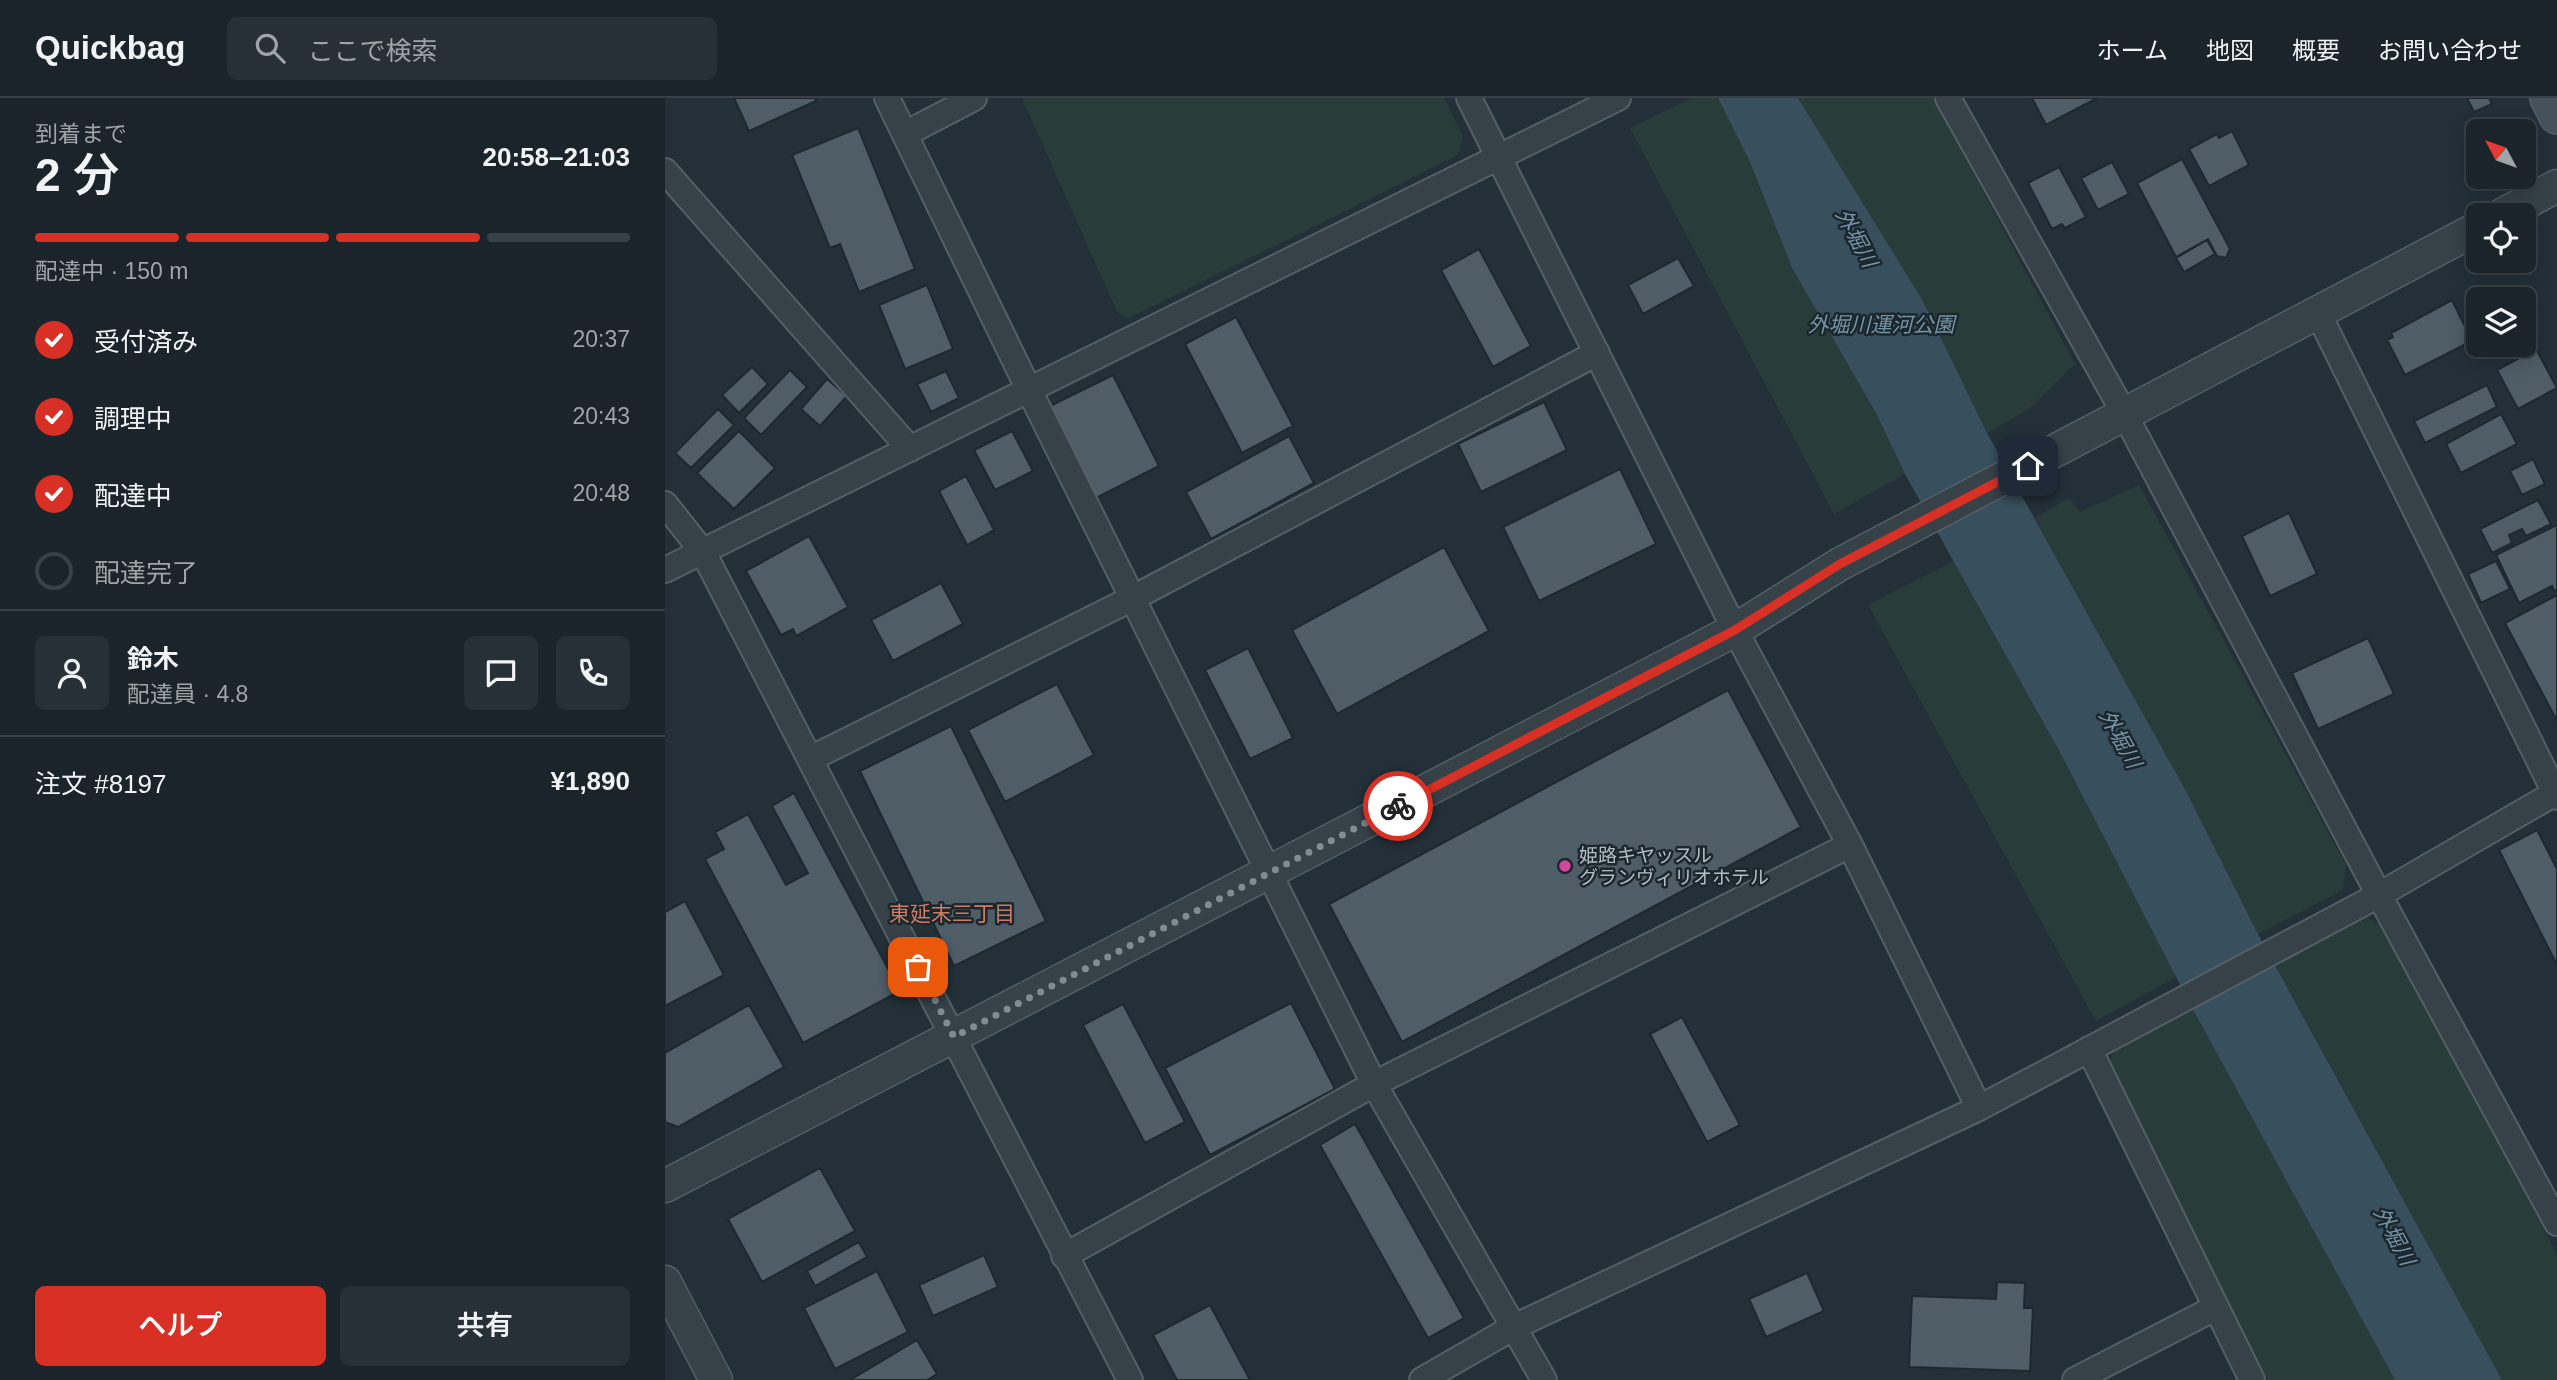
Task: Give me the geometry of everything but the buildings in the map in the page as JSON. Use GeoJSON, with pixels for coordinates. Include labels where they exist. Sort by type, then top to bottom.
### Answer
{"type":"FeatureCollection","features":[{"type":"Feature","properties":{"kind":"main road"},"geometry":{"type":"LineString","coordinates":[[2548,98],[2557,116]]}},
{"type":"Feature","properties":{"kind":"street"},"geometry":{"type":"LineString","coordinates":[[887,98],[1374,1084],[1544,1380]]}},
{"type":"Feature","properties":{"kind":"street"},"geometry":{"type":"LineString","coordinates":[[905,134],[974,98]]}},
{"type":"Feature","properties":{"kind":"street"},"geometry":{"type":"LineString","coordinates":[[1469,98],[1735,630],[1850,845],[1979,1108]]}},
{"type":"Feature","properties":{"kind":"street"},"geometry":{"type":"LineString","coordinates":[[665,570],[1618,98]]}},
{"type":"Feature","properties":{"kind":"street"},"geometry":{"type":"LineString","coordinates":[[1948,98],[2124,413],[2379,895],[2557,1223]]}},
{"type":"Feature","properties":{"kind":"street"},"geometry":{"type":"LineString","coordinates":[[665,171],[910,449]]}},
{"type":"Feature","properties":{"kind":"street"},"geometry":{"type":"LineString","coordinates":[[2525,203],[2557,186]]}},
{"type":"Feature","properties":{"kind":"street"},"geometry":{"type":"LineString","coordinates":[[665,1186],[1735,630],[1840,564],[2466,234]]}},
{"type":"Feature","properties":{"kind":"street"},"geometry":{"type":"LineString","coordinates":[[1423,1380],[1514,1327],[1979,1108],[2379,895],[2556,794],[2318,313]]}},
{"type":"Feature","properties":{"kind":"street"},"geometry":{"type":"LineString","coordinates":[[810,759],[1133,598],[1597,353]]}},
{"type":"Feature","properties":{"kind":"street"},"geometry":{"type":"LineString","coordinates":[[665,504],[703,552],[1130,1380]]}},
{"type":"Feature","properties":{"kind":"street"},"geometry":{"type":"LineString","coordinates":[[1064,1255],[1374,1084],[1850,845]]}},
{"type":"Feature","properties":{"kind":"street"},"geometry":{"type":"LineString","coordinates":[[2089,1049],[2252,1380]]}},
{"type":"Feature","properties":{"kind":"street"},"geometry":{"type":"LineString","coordinates":[[665,1282],[716,1380]]}},
{"type":"Feature","properties":{"kind":"street"},"geometry":{"type":"LineString","coordinates":[[2075,1380],[2215,1308]]}},
{"type":"Feature","properties":{"kind":"green space"},"geometry":{"type":"Polygon","coordinates":[[[1022,98],[1444,98],[1463,137],[1458,155],[1127,319],[1117,312],[1022,98]]]}},
{"type":"Feature","properties":{"kind":"green space"},"geometry":{"type":"Polygon","coordinates":[[[1692,98],[1718,98],[1750,162],[1792,268],[1876,413],[1905,474],[1834,514],[1630,128],[1692,98]]]}},
{"type":"Feature","properties":{"kind":"green space"},"geometry":{"type":"Polygon","coordinates":[[[1798,98],[1933,98],[2075,364],[2030,408],[1987,433],[1923,301],[1798,98]]]}},
{"type":"Feature","properties":{"kind":"green space"},"geometry":{"type":"Polygon","coordinates":[[[2139,485],[2346,865],[2343,890],[2258,934],[2186,791],[2035,518],[2069,498],[2080,512],[2139,485]]]}},
{"type":"Feature","properties":{"kind":"green space"},"geometry":{"type":"Polygon","coordinates":[[[1954,561],[2063,758],[2176,977],[2096,1021],[1868,605],[1954,561]]]}},
{"type":"Feature","properties":{"kind":"green space"},"geometry":{"type":"Polygon","coordinates":[[[2358,912],[2381,925],[2557,1254],[2557,1380],[2502,1380],[2274,962],[2358,912]]]}},
{"type":"Feature","properties":{"kind":"green space"},"geometry":{"type":"Polygon","coordinates":[[[2191,1006],[2395,1380],[2268,1380],[2106,1070],[2115,1048],[2191,1006]]]}},
{"type":"Feature","properties":{"kind":"water","name":"外堀川運河公園"},"geometry":{"type":"Polygon","coordinates":[[[1718,98],[1798,98],[1923,301],[1987,433],[2186,791],[2258,934],[2502,1380],[2395,1380],[2191,1006],[2063,758],[1905,474],[1876,413],[1792,268],[1750,162],[1718,98]]]}},
{"type":"Feature","properties":{"kind":"way so far"},"geometry":{"type":"LineString","coordinates":[[918,967],[954,1037],[1398,806]]}},
{"type":"Feature","properties":{"kind":"place","name":"姫路キヤッスル グランヴィリオホテル"},"geometry":{"type":"Point","coordinates":[1565,866]}},
{"type":"Feature","properties":{"kind":"district","name":"東延末三丁目"},"geometry":{"type":"Point","coordinates":[952,914]}},
{"type":"Feature","properties":{"kind":"route"},"geometry":{"type":"LineString","coordinates":[[1398,806],[1735,630],[1840,564],[2028,466]]}},
{"type":"Feature","properties":{"kind":"water label","name":"外堀川"},"geometry":{"type":"Point","coordinates":[1856,238]}},
{"type":"Feature","properties":{"kind":"water label","name":"外堀川"},"geometry":{"type":"Point","coordinates":[2120,739]}},
{"type":"Feature","properties":{"kind":"water label","name":"外堀川"},"geometry":{"type":"Point","coordinates":[2394,1236]}}]}
